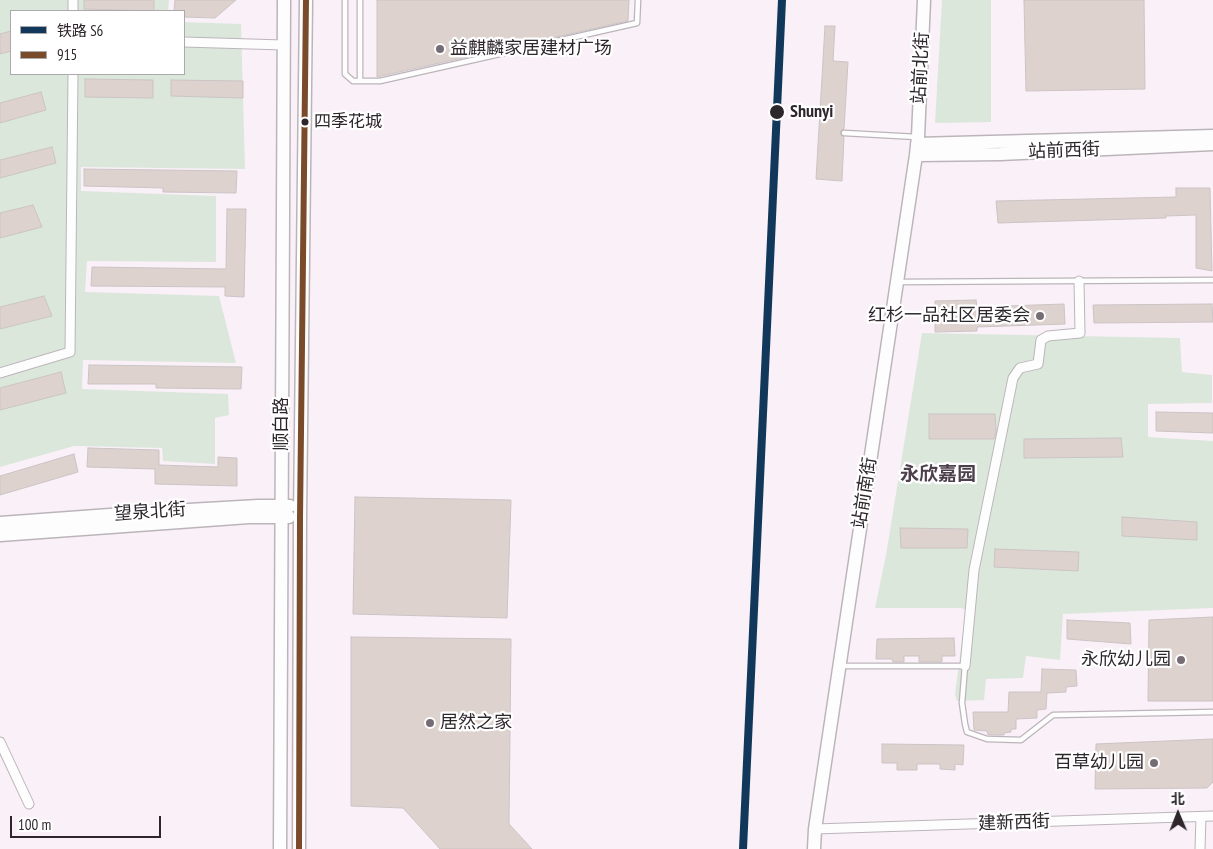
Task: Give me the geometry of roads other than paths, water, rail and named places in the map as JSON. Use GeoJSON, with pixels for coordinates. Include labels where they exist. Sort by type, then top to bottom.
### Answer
{"type":"FeatureCollection","features":[{"type":"Feature","properties":{"kind":"main road","name":"顺白路"},"geometry":{"type":"LineString","coordinates":[[280,849],[284,0]]}},
{"type":"Feature","properties":{"kind":"main road","name":"顺白路"},"geometry":{"type":"LineString","coordinates":[[299,849],[300,511],[306,0]]}},
{"type":"Feature","properties":{"kind":"main road","name":"站前北街"},"geometry":{"type":"LineString","coordinates":[[917,145],[924,0]]}},
{"type":"Feature","properties":{"kind":"main road","name":"站前西街"},"geometry":{"type":"LineString","coordinates":[[917,145],[1213,136]]}},
{"type":"Feature","properties":{"kind":"main road","name":"站前西街"},"geometry":{"type":"LineString","coordinates":[[917,145],[1000,154],[1213,144]]}},
{"type":"Feature","properties":{"kind":"main road","name":"站前南街"},"geometry":{"type":"LineString","coordinates":[[814,849],[815,829],[917,145]]}},
{"type":"Feature","properties":{"kind":"main road","name":"望泉北街"},"geometry":{"type":"LineString","coordinates":[[0,534],[249,517],[282,511]]}},
{"type":"Feature","properties":{"kind":"main road","name":"望泉北街"},"geometry":{"type":"LineString","coordinates":[[0,523],[155,512],[300,511]]}},
{"type":"Feature","properties":{"kind":"street"},"geometry":{"type":"LineString","coordinates":[[185,42],[284,44]]}},
{"type":"Feature","properties":{"kind":"street"},"geometry":{"type":"LineString","coordinates":[[0,374],[70,352],[72,75]]}},
{"type":"Feature","properties":{"kind":"street"},"geometry":{"type":"LineString","coordinates":[[965,666],[974,570],[1013,378],[1020,368],[1038,364],[1041,340],[1048,336],[1080,334],[1079,281]]}},
{"type":"Feature","properties":{"kind":"street"},"geometry":{"type":"LineString","coordinates":[[0,742],[29,804]]}},
{"type":"Feature","properties":{"kind":"street","name":"建新西街"},"geometry":{"type":"LineString","coordinates":[[815,829],[1213,816]]}},
{"type":"Feature","properties":{"kind":"street"},"geometry":{"type":"LineString","coordinates":[[1200,849],[1201,817]]}},
{"type":"Feature","properties":{"kind":"lane"},"geometry":{"type":"LineString","coordinates":[[345,0],[345,74],[353,81],[380,81],[637,23],[638,0]]}},
{"type":"Feature","properties":{"kind":"lane"},"geometry":{"type":"LineString","coordinates":[[360,0],[360,81]]}},
{"type":"Feature","properties":{"kind":"lane"},"geometry":{"type":"LineString","coordinates":[[844,133],[917,145]]}},
{"type":"Feature","properties":{"kind":"lane"},"geometry":{"type":"LineString","coordinates":[[897,282],[1213,280]]}},
{"type":"Feature","properties":{"kind":"lane"},"geometry":{"type":"LineString","coordinates":[[839,666],[965,666],[962,703],[964,724],[967,732],[986,739],[1022,740],[1053,716],[1213,712]]}},
{"type":"Feature","properties":{"kind":"rail line","name":"S6"},"geometry":{"type":"LineString","coordinates":[[743,849],[782,0]]}},
{"type":"Feature","properties":{"kind":"place","name":"益麒麟家居建材广场"},"geometry":{"type":"Point","coordinates":[440,49]}},
{"type":"Feature","properties":{"kind":"place","name":"Shunyi"},"geometry":{"type":"Point","coordinates":[777,112]}},
{"type":"Feature","properties":{"kind":"place","name":"四季花城"},"geometry":{"type":"Point","coordinates":[305,122]}},
{"type":"Feature","properties":{"kind":"place","name":"红杉一品社区居委会"},"geometry":{"type":"Point","coordinates":[1040,316]}},
{"type":"Feature","properties":{"kind":"place","name":"永欣幼儿园"},"geometry":{"type":"Point","coordinates":[1181,660]}},
{"type":"Feature","properties":{"kind":"place","name":"居然之家"},"geometry":{"type":"Point","coordinates":[430,723]}},
{"type":"Feature","properties":{"kind":"place","name":"百草幼儿园"},"geometry":{"type":"Point","coordinates":[1154,763]}},
{"type":"Feature","properties":{"kind":"district","name":"永欣嘉园"},"geometry":{"type":"Point","coordinates":[938,475]}}]}
